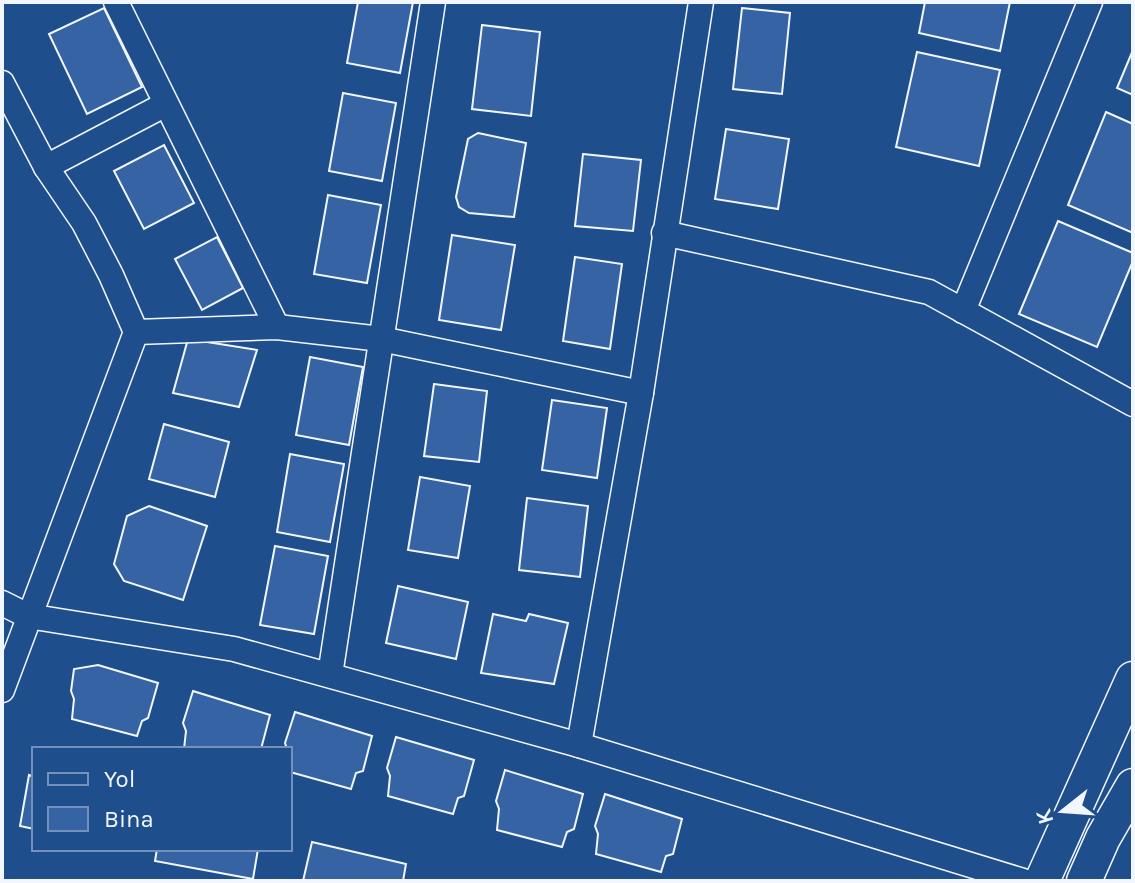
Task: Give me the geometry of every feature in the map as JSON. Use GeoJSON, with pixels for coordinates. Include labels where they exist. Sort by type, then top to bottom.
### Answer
{"type":"FeatureCollection","features":[{"type":"Feature","properties":{"kind":"street"},"geometry":{"type":"LineString","coordinates":[[116,2],[277,327]]}},
{"type":"Feature","properties":{"kind":"street"},"geometry":{"type":"LineString","coordinates":[[330,675],[433,2]]}},
{"type":"Feature","properties":{"kind":"street"},"geometry":{"type":"LineString","coordinates":[[579,745],[641,393],[701,2]]}},
{"type":"Feature","properties":{"kind":"street"},"geometry":{"type":"LineString","coordinates":[[963,311],[1090,2]]}},
{"type":"Feature","properties":{"kind":"street"},"geometry":{"type":"LineString","coordinates":[[2,83],[46,167],[84,223],[136,332],[2,690]]}},
{"type":"Feature","properties":{"kind":"street"},"geometry":{"type":"LineString","coordinates":[[46,167],[166,104]]}},
{"type":"Feature","properties":{"kind":"street"},"geometry":{"type":"LineString","coordinates":[[664,233],[929,292],[1133,404]]}},
{"type":"Feature","properties":{"kind":"street"},"geometry":{"type":"LineString","coordinates":[[136,332],[277,327],[381,339],[641,393]]}},
{"type":"Feature","properties":{"kind":"street"},"geometry":{"type":"LineString","coordinates":[[2,603],[28,616],[234,649],[330,675],[579,745],[1023,881]]}},
{"type":"Feature","properties":{"kind":"street"},"geometry":{"type":"LineString","coordinates":[[1042,881],[1133,679]]}},
{"type":"Feature","properties":{"kind":"street"},"geometry":{"type":"LineString","coordinates":[[1084,881],[1103,838],[1133,786]]}},
{"type":"Feature","properties":{"kind":"building"},"geometry":{"type":"Polygon","coordinates":[[[358,2],[413,2],[400,73],[347,63],[358,2]]]}},
{"type":"Feature","properties":{"kind":"building"},"geometry":{"type":"Polygon","coordinates":[[[925,2],[1010,2],[1000,51],[919,33],[925,2]]]}},
{"type":"Feature","properties":{"kind":"building"},"geometry":{"type":"Polygon","coordinates":[[[104,8],[142,87],[87,114],[49,34],[104,8]]]}},
{"type":"Feature","properties":{"kind":"building"},"geometry":{"type":"Polygon","coordinates":[[[742,8],[790,13],[782,94],[733,89],[742,8]]]}},
{"type":"Feature","properties":{"kind":"building"},"geometry":{"type":"Polygon","coordinates":[[[482,25],[540,32],[531,116],[472,109],[482,25]]]}},
{"type":"Feature","properties":{"kind":"building"},"geometry":{"type":"Polygon","coordinates":[[[1133,50],[1133,95],[1117,88],[1133,50]]]}},
{"type":"Feature","properties":{"kind":"building"},"geometry":{"type":"Polygon","coordinates":[[[917,52],[1000,70],[979,166],[896,147],[917,52]]]}},
{"type":"Feature","properties":{"kind":"building"},"geometry":{"type":"Polygon","coordinates":[[[343,93],[396,103],[382,181],[329,171],[343,93]]]}},
{"type":"Feature","properties":{"kind":"building"},"geometry":{"type":"Polygon","coordinates":[[[1106,112],[1133,124],[1133,233],[1068,205],[1106,112]]]}},
{"type":"Feature","properties":{"kind":"building"},"geometry":{"type":"Polygon","coordinates":[[[726,129],[789,139],[778,209],[715,199],[726,129]]]}},
{"type":"Feature","properties":{"kind":"building"},"geometry":{"type":"Polygon","coordinates":[[[478,133],[526,143],[514,217],[469,213],[459,207],[456,197],[468,139],[478,133]]]}},
{"type":"Feature","properties":{"kind":"building"},"geometry":{"type":"Polygon","coordinates":[[[164,145],[194,203],[144,229],[114,171],[164,145]]]}},
{"type":"Feature","properties":{"kind":"building"},"geometry":{"type":"Polygon","coordinates":[[[583,154],[641,160],[633,231],[575,226],[583,154]]]}},
{"type":"Feature","properties":{"kind":"building"},"geometry":{"type":"Polygon","coordinates":[[[328,195],[381,205],[367,283],[314,274],[328,195]]]}},
{"type":"Feature","properties":{"kind":"building"},"geometry":{"type":"Polygon","coordinates":[[[1058,221],[1133,253],[1133,261],[1097,347],[1019,314],[1058,221]]]}},
{"type":"Feature","properties":{"kind":"building"},"geometry":{"type":"Polygon","coordinates":[[[452,235],[515,245],[501,330],[439,320],[452,235]]]}},
{"type":"Feature","properties":{"kind":"building"},"geometry":{"type":"Polygon","coordinates":[[[217,237],[243,288],[202,310],[175,259],[217,237]]]}},
{"type":"Feature","properties":{"kind":"building"},"geometry":{"type":"Polygon","coordinates":[[[575,257],[622,264],[610,349],[563,341],[575,257]]]}},
{"type":"Feature","properties":{"kind":"building"},"geometry":{"type":"Polygon","coordinates":[[[188,339],[257,350],[239,407],[173,393],[188,339]]]}},
{"type":"Feature","properties":{"kind":"building"},"geometry":{"type":"Polygon","coordinates":[[[310,357],[363,367],[349,445],[296,435],[310,357]]]}},
{"type":"Feature","properties":{"kind":"building"},"geometry":{"type":"Polygon","coordinates":[[[434,384],[487,391],[479,462],[424,456],[434,384]]]}},
{"type":"Feature","properties":{"kind":"building"},"geometry":{"type":"Polygon","coordinates":[[[552,400],[607,408],[597,478],[542,470],[552,400]]]}},
{"type":"Feature","properties":{"kind":"building"},"geometry":{"type":"Polygon","coordinates":[[[164,424],[229,442],[215,497],[149,479],[164,424]]]}},
{"type":"Feature","properties":{"kind":"building"},"geometry":{"type":"Polygon","coordinates":[[[290,454],[344,464],[330,542],[277,532],[290,454]]]}},
{"type":"Feature","properties":{"kind":"building"},"geometry":{"type":"Polygon","coordinates":[[[420,477],[470,486],[458,558],[408,550],[420,477]]]}},
{"type":"Feature","properties":{"kind":"building"},"geometry":{"type":"Polygon","coordinates":[[[527,498],[588,506],[580,577],[519,570],[527,498]]]}},
{"type":"Feature","properties":{"kind":"building"},"geometry":{"type":"Polygon","coordinates":[[[149,506],[207,526],[183,600],[124,581],[114,564],[127,516],[149,506]]]}},
{"type":"Feature","properties":{"kind":"building"},"geometry":{"type":"Polygon","coordinates":[[[275,546],[328,556],[314,634],[260,625],[275,546]]]}},
{"type":"Feature","properties":{"kind":"building"},"geometry":{"type":"Polygon","coordinates":[[[398,586],[468,602],[456,659],[386,643],[398,586]]]}},
{"type":"Feature","properties":{"kind":"building"},"geometry":{"type":"Polygon","coordinates":[[[493,614],[526,621],[529,614],[568,623],[554,684],[481,673],[493,614]]]}},
{"type":"Feature","properties":{"kind":"building"},"geometry":{"type":"Polygon","coordinates":[[[98,665],[158,683],[148,718],[142,721],[137,736],[72,719],[74,669],[98,665]]]}},
{"type":"Feature","properties":{"kind":"building"},"geometry":{"type":"Polygon","coordinates":[[[193,691],[270,715],[262,747],[184,747],[186,731],[183,723],[193,691]]]}},
{"type":"Feature","properties":{"kind":"building"},"geometry":{"type":"Polygon","coordinates":[[[295,712],[372,736],[363,771],[356,773],[351,789],[292,773],[292,747],[286,747],[295,712]]]}},
{"type":"Feature","properties":{"kind":"building"},"geometry":{"type":"Polygon","coordinates":[[[396,737],[474,760],[464,796],[458,798],[453,814],[388,796],[390,776],[387,768],[396,737]]]}},
{"type":"Feature","properties":{"kind":"building"},"geometry":{"type":"Polygon","coordinates":[[[505,770],[583,794],[574,829],[567,832],[562,847],[497,830],[499,809],[496,801],[505,770]]]}},
{"type":"Feature","properties":{"kind":"building"},"geometry":{"type":"Polygon","coordinates":[[[29,775],[32,776],[32,829],[20,826],[29,775]]]}},
{"type":"Feature","properties":{"kind":"building"},"geometry":{"type":"Polygon","coordinates":[[[605,794],[682,819],[673,854],[666,856],[661,872],[596,854],[598,834],[595,826],[605,794]]]}},
{"type":"Feature","properties":{"kind":"building"},"geometry":{"type":"Polygon","coordinates":[[[312,842],[406,864],[403,881],[303,881],[312,842]]]}},
{"type":"Feature","properties":{"kind":"building"},"geometry":{"type":"Polygon","coordinates":[[[157,851],[258,851],[253,879],[155,861],[157,851]]]}}]}
